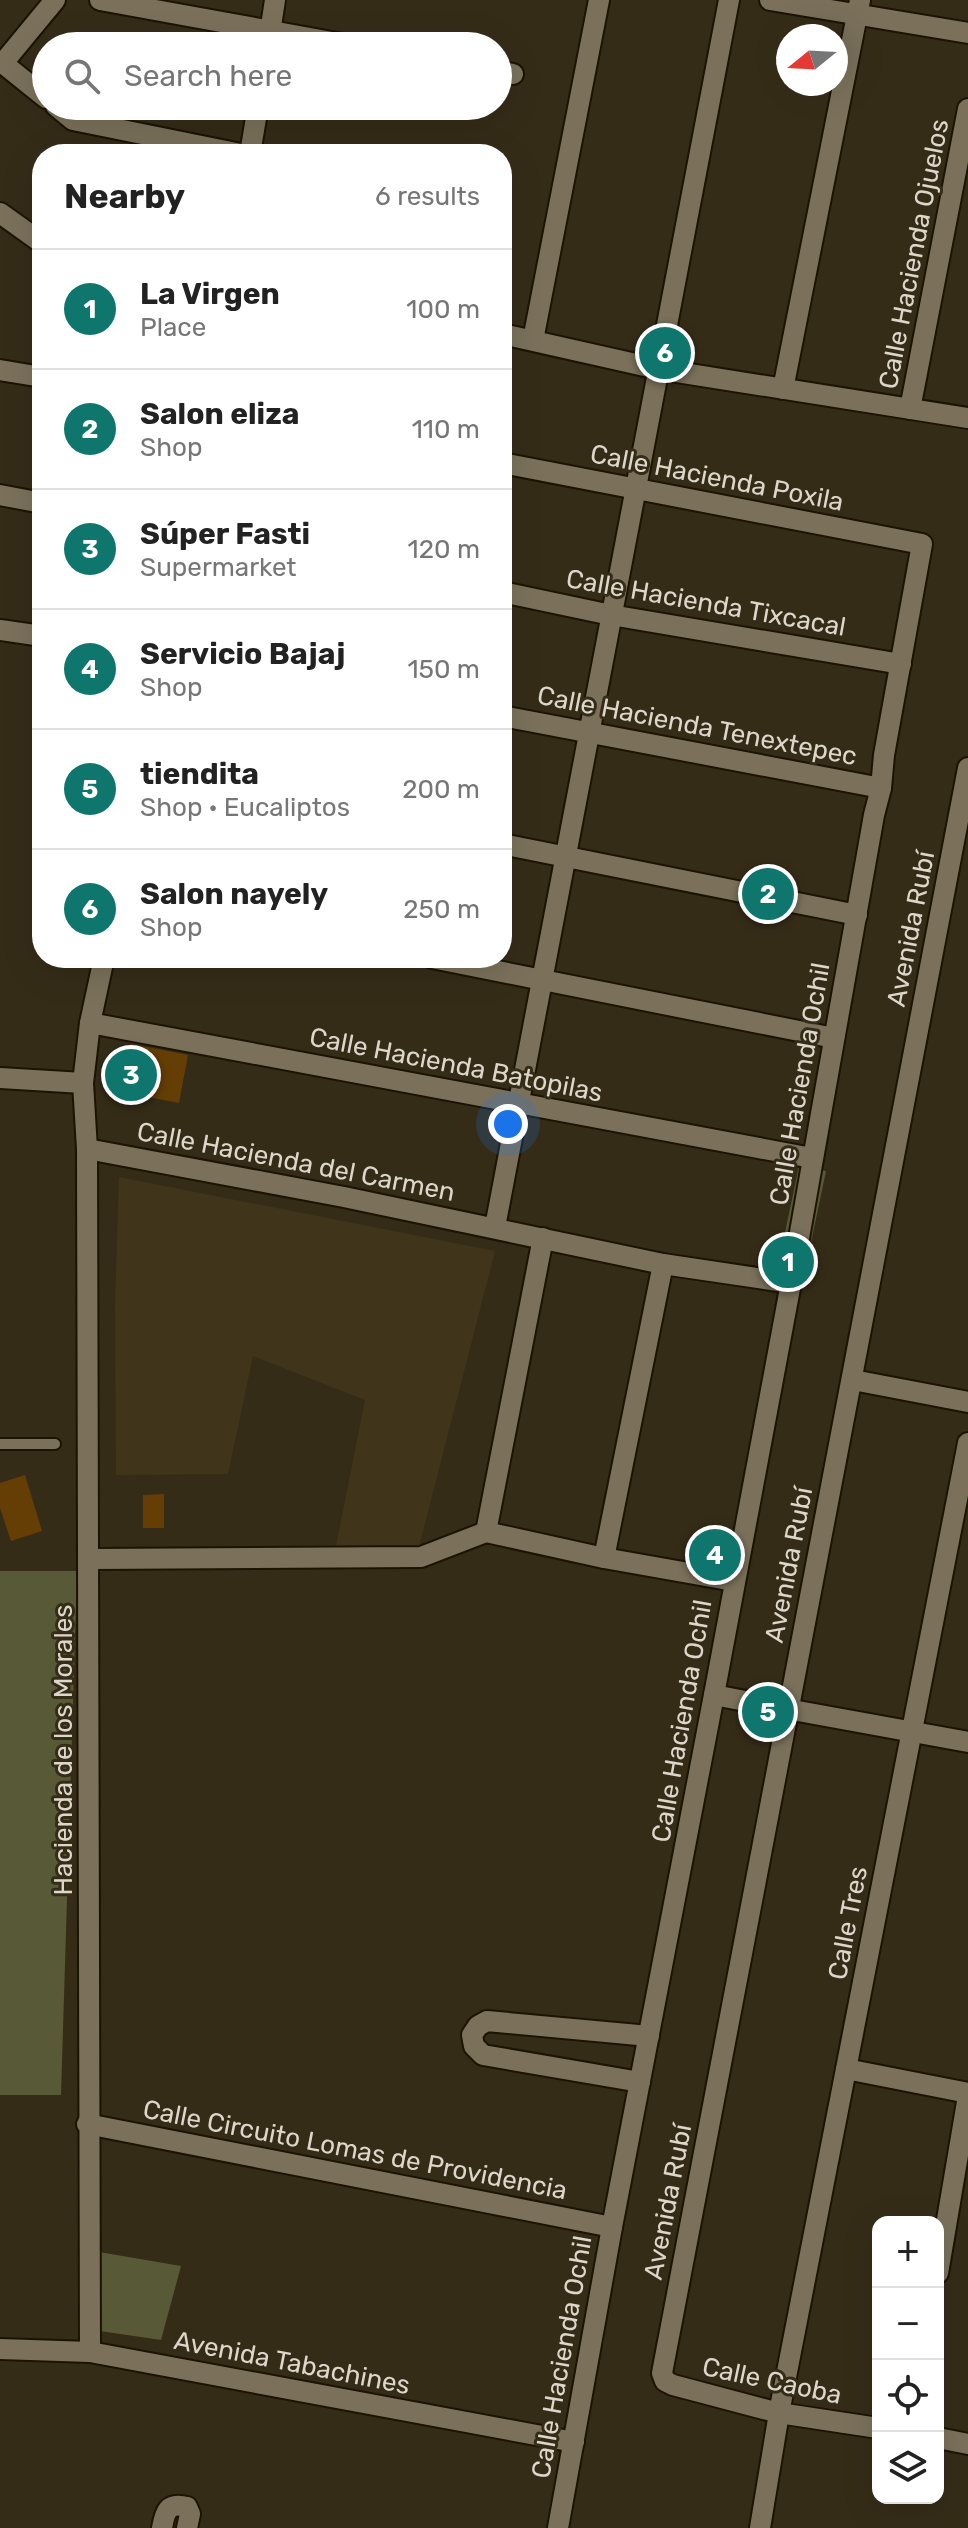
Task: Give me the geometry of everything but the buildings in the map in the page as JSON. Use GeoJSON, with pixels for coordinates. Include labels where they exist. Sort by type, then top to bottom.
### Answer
{"type":"FeatureCollection","features":[{"type":"Feature","properties":{"kind":"street"},"geometry":{"type":"LineString","coordinates":[[32,87],[1,62],[55,0]]}},
{"type":"Feature","properties":{"kind":"street"},"geometry":{"type":"LineString","coordinates":[[100,0],[239,32]]}},
{"type":"Feature","properties":{"kind":"street"},"geometry":{"type":"LineString","coordinates":[[270,32],[275,0]]}},
{"type":"Feature","properties":{"kind":"street"},"geometry":{"type":"LineString","coordinates":[[533,340],[599,0]]}},
{"type":"Feature","properties":{"kind":"street"},"geometry":{"type":"LineString","coordinates":[[495,1227],[729,0]]}},
{"type":"Feature","properties":{"kind":"street"},"geometry":{"type":"LineString","coordinates":[[770,0],[859,7],[968,33]]}},
{"type":"Feature","properties":{"kind":"street"},"geometry":{"type":"LineString","coordinates":[[783,389],[859,7]]}},
{"type":"Feature","properties":{"kind":"street","name":"Calle Hacienda Ojuelos"},"geometry":{"type":"LineString","coordinates":[[910,409],[968,109]]}},
{"type":"Feature","properties":{"kind":"street"},"geometry":{"type":"LineString","coordinates":[[73,120],[192,144]]}},
{"type":"Feature","properties":{"kind":"street"},"geometry":{"type":"LineString","coordinates":[[252,144],[256,120]]}},
{"type":"Feature","properties":{"kind":"street"},"geometry":{"type":"LineString","coordinates":[[0,213],[32,236]]}},
{"type":"Feature","properties":{"kind":"street"},"geometry":{"type":"LineString","coordinates":[[512,336],[658,369],[968,418]]}},
{"type":"Feature","properties":{"kind":"street"},"geometry":{"type":"LineString","coordinates":[[0,370],[32,375]]}},
{"type":"Feature","properties":{"kind":"street","name":"Calle Hacienda Poxila"},"geometry":{"type":"LineString","coordinates":[[512,465],[922,544]]}},
{"type":"Feature","properties":{"kind":"street"},"geometry":{"type":"LineString","coordinates":[[0,495],[32,501]]}},
{"type":"Feature","properties":{"kind":"street","name":"Calle Hacienda Ochil"},"geometry":{"type":"LineString","coordinates":[[558,2528],[791,1283],[922,544]]}},
{"type":"Feature","properties":{"kind":"street","name":"Calle Hacienda Tixcacal"},"geometry":{"type":"LineString","coordinates":[[512,594],[611,615],[901,664]]}},
{"type":"Feature","properties":{"kind":"street"},"geometry":{"type":"LineString","coordinates":[[0,630],[32,635]]}},
{"type":"Feature","properties":{"kind":"street","name":"Calle Hacienda Tenextepec"},"geometry":{"type":"LineString","coordinates":[[512,718],[881,788]]}},
{"type":"Feature","properties":{"kind":"street","name":"Avenida Rubí"},"geometry":{"type":"LineString","coordinates":[[662,2373],[787,1709],[961,845],[968,768]]}},
{"type":"Feature","properties":{"kind":"street"},"geometry":{"type":"LineString","coordinates":[[512,846],[857,915]]}},
{"type":"Feature","properties":{"kind":"street","name":"Hacienda de los Morales"},"geometry":{"type":"LineString","coordinates":[[90,2352],[87,2124],[90,1559],[87,1149],[83,1083],[90,1023],[102,968]]}},
{"type":"Feature","properties":{"kind":"street"},"geometry":{"type":"LineString","coordinates":[[484,968],[834,1038]]}},
{"type":"Feature","properties":{"kind":"street","name":"Calle Hacienda Batopilas"},"geometry":{"type":"LineString","coordinates":[[90,1023],[812,1158]]}},
{"type":"Feature","properties":{"kind":"street"},"geometry":{"type":"LineString","coordinates":[[0,1078],[83,1083]]}},
{"type":"Feature","properties":{"kind":"street","name":"Calle Hacienda del Carmen"},"geometry":{"type":"LineString","coordinates":[[87,1149],[495,1227],[663,1264],[791,1283]]}},
{"type":"Feature","properties":{"kind":"street"},"geometry":{"type":"LineString","coordinates":[[486,1532],[543,1238]]}},
{"type":"Feature","properties":{"kind":"street"},"geometry":{"type":"LineString","coordinates":[[604,1558],[663,1264]]}},
{"type":"Feature","properties":{"kind":"street"},"geometry":{"type":"LineString","coordinates":[[853,1380],[968,1402]]}},
{"type":"Feature","properties":{"kind":"street","name":"Calle Tres"},"geometry":{"type":"LineString","coordinates":[[760,2528],[779,2413],[968,1443]]}},
{"type":"Feature","properties":{"kind":"street"},"geometry":{"type":"LineString","coordinates":[[90,1559],[421,1557],[486,1532],[604,1558],[734,1581]]}},
{"type":"Feature","properties":{"kind":"street"},"geometry":{"type":"LineString","coordinates":[[714,1695],[968,1742]]}},
{"type":"Feature","properties":{"kind":"street"},"geometry":{"type":"LineString","coordinates":[[640,2082],[483,2055],[474,2046],[472,2035],[478,2026],[487,2021],[649,2036]]}},
{"type":"Feature","properties":{"kind":"street"},"geometry":{"type":"LineString","coordinates":[[846,2069],[968,2095],[944,2237]]}},
{"type":"Feature","properties":{"kind":"street","name":"Calle Circuito Lomas de Providencia"},"geometry":{"type":"LineString","coordinates":[[87,2124],[612,2227]]}},
{"type":"Feature","properties":{"kind":"street","name":"Avenida Tabachines"},"geometry":{"type":"LineString","coordinates":[[0,2349],[90,2352],[574,2442]]}},
{"type":"Feature","properties":{"kind":"street","name":"Calle Caoba"},"geometry":{"type":"LineString","coordinates":[[662,2373],[665,2381],[673,2385],[779,2413],[872,2427]]}},
{"type":"Feature","properties":{"kind":"street"},"geometry":{"type":"LineString","coordinates":[[944,2439],[968,2444]]}},
{"type":"Feature","properties":{"kind":"street"},"geometry":{"type":"LineString","coordinates":[[162,2528],[165,2510],[179,2505],[187,2507],[190,2514],[187,2528]]}},
{"type":"Feature","properties":{"kind":"lane"},"geometry":{"type":"LineString","coordinates":[[0,1444],[55,1444]]}},
{"type":"Feature","properties":{"kind":"shaded area"},"geometry":{"type":"Polygon","coordinates":[[[119,1177],[495,1251],[419,1547],[336,1546],[365,1400],[253,1356],[228,1474],[116,1475],[115,1302],[119,1177]]]}},
{"type":"Feature","properties":{"kind":"green space"},"geometry":{"type":"Polygon","coordinates":[[[799,1166],[826,1171],[805,1271],[778,1266],[799,1166]]]}},
{"type":"Feature","properties":{"kind":"green space"},"geometry":{"type":"Polygon","coordinates":[[[0,1571],[77,1571],[61,2095],[0,2095],[0,1571]]]}},
{"type":"Feature","properties":{"kind":"green space"},"geometry":{"type":"Polygon","coordinates":[[[99,2252],[181,2266],[161,2340],[100,2331],[99,2252]]]}},
{"type":"Feature","properties":{"kind":"place","name":"Salon nayely"},"geometry":{"type":"Point","coordinates":[665,353]}},
{"type":"Feature","properties":{"kind":"place","name":"Salon eliza"},"geometry":{"type":"Point","coordinates":[768,894]}},
{"type":"Feature","properties":{"kind":"place","name":"Súper Fasti"},"geometry":{"type":"Point","coordinates":[131,1075]}},
{"type":"Feature","properties":{"kind":"place","name":"La Virgen"},"geometry":{"type":"Point","coordinates":[788,1262]}},
{"type":"Feature","properties":{"kind":"place","name":"Servicio Bajaj"},"geometry":{"type":"Point","coordinates":[715,1555]}},
{"type":"Feature","properties":{"kind":"place","name":"tiendita"},"geometry":{"type":"Point","coordinates":[768,1712]}}]}
